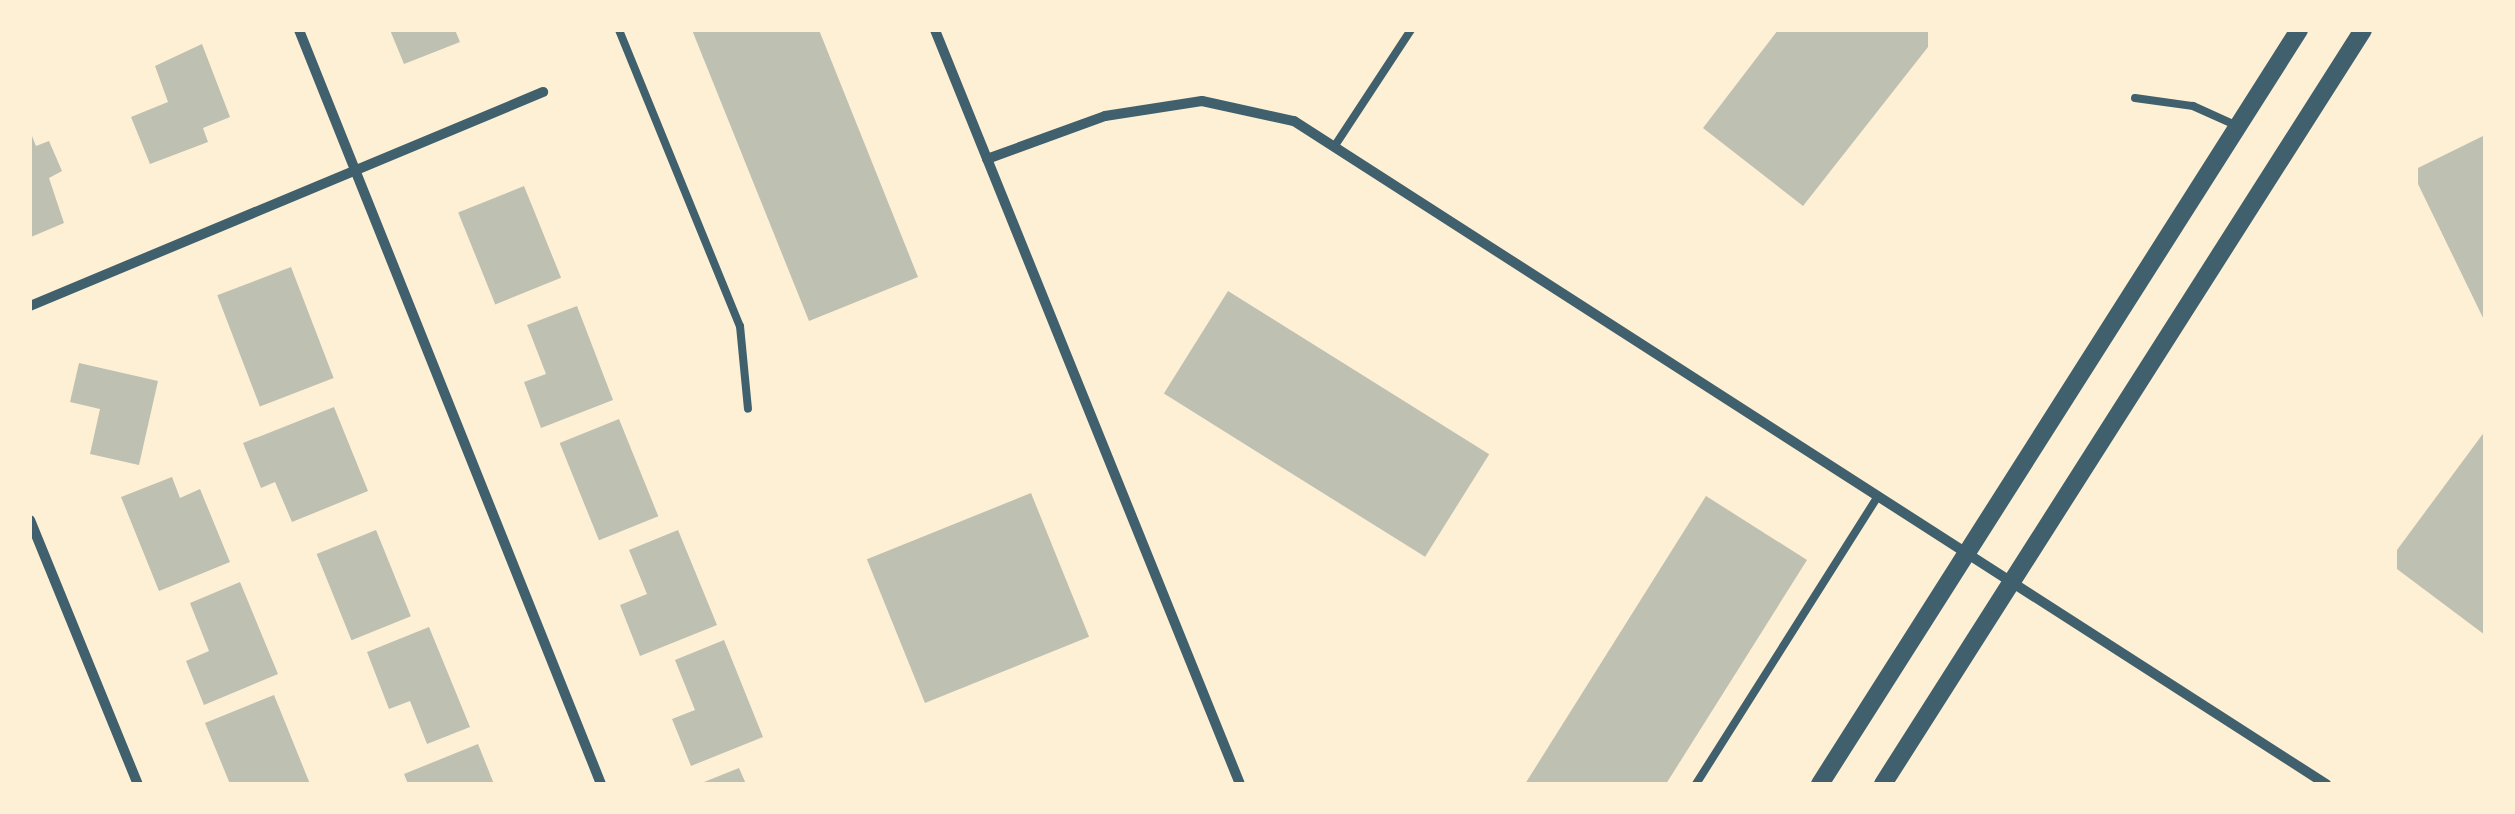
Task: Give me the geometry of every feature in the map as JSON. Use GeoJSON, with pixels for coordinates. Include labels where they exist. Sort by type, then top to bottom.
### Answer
{"type":"FeatureCollection","features":[{"type":"Feature","properties":{"kind":"street"},"geometry":{"type":"LineString","coordinates":[[299,30],[359,169],[601,784]]}},
{"type":"Feature","properties":{"kind":"street"},"geometry":{"type":"LineString","coordinates":[[935,30],[1240,784]]}},
{"type":"Feature","properties":{"kind":"street"},"geometry":{"type":"LineString","coordinates":[[1820,784],[2299,30]]}},
{"type":"Feature","properties":{"kind":"street"},"geometry":{"type":"LineString","coordinates":[[1883,784],[2363,30]]}},
{"type":"Feature","properties":{"kind":"street"},"geometry":{"type":"LineString","coordinates":[[30,306],[543,92]]}},
{"type":"Feature","properties":{"kind":"street"},"geometry":{"type":"LineString","coordinates":[[987,159],[1105,116],[1202,101],[1294,122],[2322,783]]}},
{"type":"Feature","properties":{"kind":"street"},"geometry":{"type":"LineString","coordinates":[[30,520],[138,784]]}},
{"type":"Feature","properties":{"kind":"lane"},"geometry":{"type":"LineString","coordinates":[[619,30],[740,326],[748,410]]}},
{"type":"Feature","properties":{"kind":"lane"},"geometry":{"type":"LineString","coordinates":[[1334,147],[1411,30]]}},
{"type":"Feature","properties":{"kind":"lane"},"geometry":{"type":"LineString","coordinates":[[2135,98],[2193,106],[2237,126]]}},
{"type":"Feature","properties":{"kind":"lane"},"geometry":{"type":"LineString","coordinates":[[1696,784],[1876,498]]}},
{"type":"Feature","properties":{"kind":"building"},"geometry":{"type":"Polygon","coordinates":[[[390,30],[455,30],[460,42],[404,64],[390,30]]]}},
{"type":"Feature","properties":{"kind":"building"},"geometry":{"type":"Polygon","coordinates":[[[692,30],[819,30],[918,277],[809,321],[692,30]]]}},
{"type":"Feature","properties":{"kind":"building"},"geometry":{"type":"Polygon","coordinates":[[[1778,30],[1928,30],[1928,47],[1803,206],[1703,128],[1778,30]]]}},
{"type":"Feature","properties":{"kind":"building"},"geometry":{"type":"Polygon","coordinates":[[[202,44],[230,117],[203,128],[208,142],[150,164],[131,117],[168,102],[155,66],[202,44]]]}},
{"type":"Feature","properties":{"kind":"building"},"geometry":{"type":"Polygon","coordinates":[[[30,131],[36,146],[49,141],[62,171],[49,178],[64,223],[31,237],[30,131]]]}},
{"type":"Feature","properties":{"kind":"building"},"geometry":{"type":"Polygon","coordinates":[[[2485,135],[2485,322],[2418,184],[2418,168],[2485,135]]]}},
{"type":"Feature","properties":{"kind":"building"},"geometry":{"type":"Polygon","coordinates":[[[524,186],[561,278],[495,304],[458,213],[524,186]]]}},
{"type":"Feature","properties":{"kind":"building"},"geometry":{"type":"Polygon","coordinates":[[[291,267],[334,378],[260,406],[217,295],[291,267]]]}},
{"type":"Feature","properties":{"kind":"building"},"geometry":{"type":"Polygon","coordinates":[[[1228,291],[1489,454],[1425,557],[1164,394],[1228,291]]]}},
{"type":"Feature","properties":{"kind":"building"},"geometry":{"type":"Polygon","coordinates":[[[577,306],[613,400],[541,428],[524,382],[546,374],[527,325],[577,306]]]}},
{"type":"Feature","properties":{"kind":"building"},"geometry":{"type":"Polygon","coordinates":[[[79,363],[158,381],[139,465],[90,454],[100,409],[70,402],[79,363]]]}},
{"type":"Feature","properties":{"kind":"building"},"geometry":{"type":"Polygon","coordinates":[[[334,407],[368,491],[292,522],[275,482],[261,488],[243,443],[334,407]]]}},
{"type":"Feature","properties":{"kind":"building"},"geometry":{"type":"Polygon","coordinates":[[[619,419],[658,516],[599,540],[560,443],[619,419]]]}},
{"type":"Feature","properties":{"kind":"building"},"geometry":{"type":"Polygon","coordinates":[[[2485,431],[2485,635],[2397,569],[2397,550],[2485,431]]]}},
{"type":"Feature","properties":{"kind":"building"},"geometry":{"type":"Polygon","coordinates":[[[172,477],[180,498],[200,489],[230,562],[159,591],[121,497],[172,477]]]}},
{"type":"Feature","properties":{"kind":"building"},"geometry":{"type":"Polygon","coordinates":[[[1031,493],[1089,637],[925,703],[867,559],[1031,493]]]}},
{"type":"Feature","properties":{"kind":"building"},"geometry":{"type":"Polygon","coordinates":[[[1706,496],[1807,560],[1666,784],[1525,784],[1706,496]]]}},
{"type":"Feature","properties":{"kind":"building"},"geometry":{"type":"Polygon","coordinates":[[[376,530],[411,616],[351,640],[317,554],[376,530]]]}},
{"type":"Feature","properties":{"kind":"building"},"geometry":{"type":"Polygon","coordinates":[[[678,530],[717,625],[640,656],[620,605],[647,594],[629,550],[678,530]]]}},
{"type":"Feature","properties":{"kind":"building"},"geometry":{"type":"Polygon","coordinates":[[[240,582],[278,674],[204,705],[186,661],[209,651],[190,603],[240,582]]]}},
{"type":"Feature","properties":{"kind":"building"},"geometry":{"type":"Polygon","coordinates":[[[429,627],[470,727],[427,744],[410,701],[389,709],[367,652],[429,627]]]}},
{"type":"Feature","properties":{"kind":"building"},"geometry":{"type":"Polygon","coordinates":[[[724,640],[763,737],[691,766],[672,719],[695,710],[675,660],[724,640]]]}},
{"type":"Feature","properties":{"kind":"building"},"geometry":{"type":"Polygon","coordinates":[[[274,695],[310,784],[230,784],[205,723],[274,695]]]}},
{"type":"Feature","properties":{"kind":"building"},"geometry":{"type":"Polygon","coordinates":[[[478,744],[494,784],[408,784],[404,774],[478,744]]]}},
{"type":"Feature","properties":{"kind":"building"},"geometry":{"type":"Polygon","coordinates":[[[739,768],[746,784],[699,784],[739,768]]]}}]}
